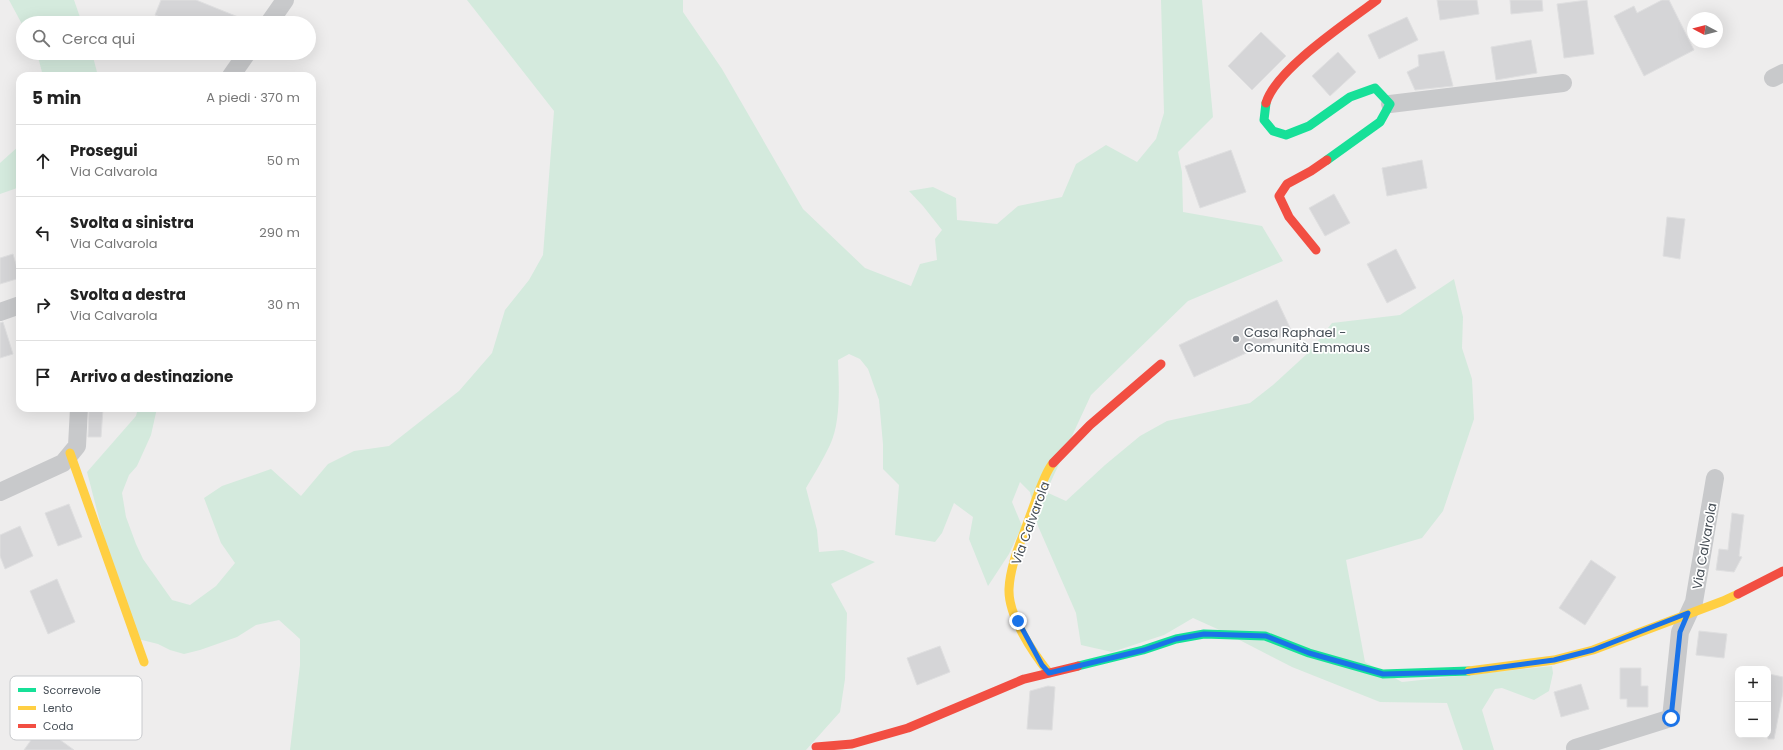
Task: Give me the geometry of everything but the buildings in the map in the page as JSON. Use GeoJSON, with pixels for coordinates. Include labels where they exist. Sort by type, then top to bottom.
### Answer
{"type":"FeatureCollection","features":[{"type":"Feature","properties":{"kind":"street"},"geometry":{"type":"LineString","coordinates":[[274,16],[286,0]]}},
{"type":"Feature","properties":{"kind":"street"},"geometry":{"type":"LineString","coordinates":[[1378,0],[1344,25],[1281,77],[1268,98],[1264,120],[1273,131],[1286,135],[1309,126],[1350,97],[1375,88],[1390,104]]}},
{"type":"Feature","properties":{"kind":"street"},"geometry":{"type":"LineString","coordinates":[[234,72],[242,60]]}},
{"type":"Feature","properties":{"kind":"street"},"geometry":{"type":"LineString","coordinates":[[1390,104],[1563,83]]}},
{"type":"Feature","properties":{"kind":"street"},"geometry":{"type":"LineString","coordinates":[[1316,250],[1291,219],[1280,202],[1279,196],[1287,184],[1311,171],[1380,122],[1390,104]]}},
{"type":"Feature","properties":{"kind":"street"},"geometry":{"type":"LineString","coordinates":[[0,312],[16,306]]}},
{"type":"Feature","properties":{"kind":"street","name":"Via Calvarola"},"geometry":{"type":"LineString","coordinates":[[1049,673],[1042,665],[1029,643],[1011,604],[1009,594],[1009,581],[1012,570],[1036,499],[1051,466],[1107,409],[1161,364]]}},
{"type":"Feature","properties":{"kind":"street"},"geometry":{"type":"LineString","coordinates":[[0,492],[63,463],[77,446],[79,412]]}},
{"type":"Feature","properties":{"kind":"street"},"geometry":{"type":"LineString","coordinates":[[70,454],[144,662]]}},
{"type":"Feature","properties":{"kind":"street","name":"Via Calvarola"},"geometry":{"type":"LineString","coordinates":[[1575,748],[1671,718],[1680,632],[1694,602],[1715,478]]}},
{"type":"Feature","properties":{"kind":"street","name":"Via Calvarola"},"geometry":{"type":"LineString","coordinates":[[816,747],[852,744],[908,728],[1024,679],[1144,650],[1176,639],[1204,634],[1266,636],[1309,653],[1383,674],[1464,672],[1554,660],[1593,650],[1723,601],[1783,571]]}},
{"type":"Feature","properties":{"kind":"green space"},"geometry":{"type":"Polygon","coordinates":[[[9,0],[74,0],[80,16],[18,16],[9,0]]]}},
{"type":"Feature","properties":{"kind":"green space"},"geometry":{"type":"Polygon","coordinates":[[[467,0],[683,0],[683,12],[722,69],[803,209],[865,268],[911,286],[920,264],[937,260],[935,239],[942,230],[909,191],[933,187],[956,198],[957,220],[997,224],[1018,206],[1062,197],[1076,164],[1106,145],[1137,162],[1156,139],[1164,113],[1161,0],[1202,0],[1213,117],[1178,152],[1182,172],[1183,212],[1262,226],[1283,261],[1188,301],[1091,395],[1046,492],[1066,501],[1105,465],[1140,436],[1167,421],[1250,403],[1273,385],[1308,353],[1332,323],[1400,315],[1454,279],[1463,317],[1462,348],[1472,379],[1474,419],[1443,511],[1422,538],[1346,560],[1365,662],[1402,682],[1552,666],[1553,673],[1549,691],[1534,700],[1502,688],[1495,689],[1482,710],[1494,750],[1463,750],[1447,703],[1380,702],[1292,667],[1224,632],[1193,618],[1164,635],[1112,652],[1081,645],[1076,613],[1038,526],[1030,492],[1020,482],[1012,502],[1022,526],[1009,554],[988,586],[969,539],[973,517],[954,503],[942,533],[935,542],[895,535],[899,485],[883,469],[883,444],[879,400],[868,369],[860,359],[849,354],[838,360],[838,415],[834,436],[806,488],[817,530],[819,552],[843,550],[875,562],[831,584],[847,613],[845,679],[840,712],[806,750],[290,750],[300,665],[300,639],[279,620],[256,625],[237,637],[184,654],[170,650],[158,644],[130,637],[87,472],[136,416],[137,412],[156,412],[151,435],[137,466],[129,475],[122,493],[126,517],[143,559],[172,600],[190,605],[216,586],[235,563],[221,543],[204,498],[222,486],[271,469],[301,496],[328,464],[354,451],[389,446],[459,391],[492,353],[505,310],[529,280],[543,255],[554,111],[467,0]]]}},
{"type":"Feature","properties":{"kind":"green space"},"geometry":{"type":"Polygon","coordinates":[[[39,60],[94,60],[97,72],[42,72],[39,60]]]}},
{"type":"Feature","properties":{"kind":"green space"},"geometry":{"type":"Polygon","coordinates":[[[16,149],[16,188],[0,194],[0,163],[16,149]]]}},
{"type":"Feature","properties":{"kind":"traffic: fast"},"geometry":{"type":"LineString","coordinates":[[1266,103],[1264,120],[1273,131],[1286,135],[1309,126],[1350,97],[1375,88],[1390,104],[1380,122],[1327,160]]}},
{"type":"Feature","properties":{"kind":"traffic: fast"},"geometry":{"type":"LineString","coordinates":[[1078,666],[1143,650],[1176,639],[1204,634],[1265,636],[1309,653],[1383,674],[1469,671]]}},
{"type":"Feature","properties":{"kind":"traffic: slow"},"geometry":{"type":"LineString","coordinates":[[70,453],[144,662]]}},
{"type":"Feature","properties":{"kind":"traffic: slow"},"geometry":{"type":"LineString","coordinates":[[1049,673],[1029,645],[1017,622],[1010,600],[1009,589],[1014,561],[1020,543],[1043,481],[1053,463]]}},
{"type":"Feature","properties":{"kind":"traffic: slow"},"geometry":{"type":"LineString","coordinates":[[1469,671],[1554,660],[1593,650],[1738,594]]}},
{"type":"Feature","properties":{"kind":"traffic: jam"},"geometry":{"type":"LineString","coordinates":[[1266,103],[1272,90],[1298,61],[1332,33],[1377,0]]}},
{"type":"Feature","properties":{"kind":"traffic: jam"},"geometry":{"type":"LineString","coordinates":[[1316,250],[1289,217],[1279,196],[1287,184],[1311,171],[1327,160]]}},
{"type":"Feature","properties":{"kind":"traffic: jam"},"geometry":{"type":"LineString","coordinates":[[1053,463],[1090,425],[1161,364]]}},
{"type":"Feature","properties":{"kind":"traffic: jam"},"geometry":{"type":"LineString","coordinates":[[1738,594],[1783,571]]}},
{"type":"Feature","properties":{"kind":"traffic: jam"},"geometry":{"type":"LineString","coordinates":[[816,747],[852,744],[908,728],[1024,679],[1078,666]]}},
{"type":"Feature","properties":{"kind":"place","name":"Casa Raphael - Comunità Emmaus"},"geometry":{"type":"Point","coordinates":[1236,339]}},
{"type":"Feature","properties":{"kind":"route"},"geometry":{"type":"LineString","coordinates":[[1018,621],[1042,665],[1049,673],[1089,662],[1144,650],[1176,639],[1204,634],[1266,636],[1309,653],[1383,674],[1464,672],[1554,660],[1593,650],[1644,632],[1688,613],[1680,632],[1671,718]]}}]}
